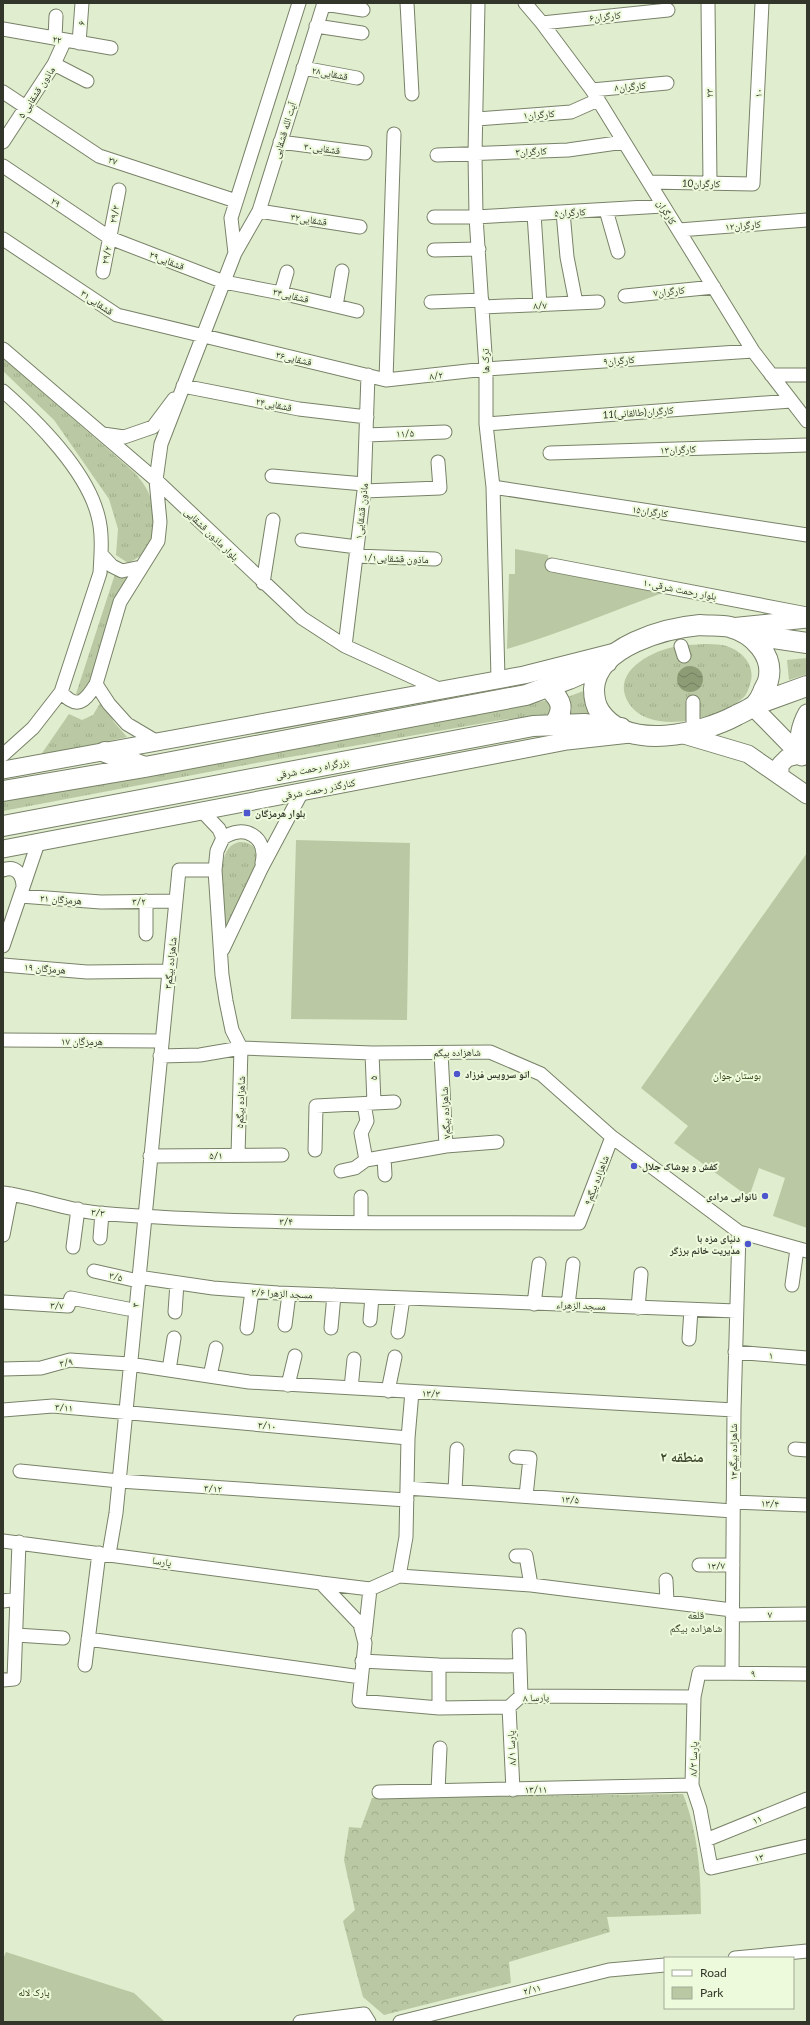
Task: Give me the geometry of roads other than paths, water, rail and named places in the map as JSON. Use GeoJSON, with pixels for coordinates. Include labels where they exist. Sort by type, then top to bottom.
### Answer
{"type":"FeatureCollection","features":[{"type":"Feature","properties":{"kind":"highway"},"geometry":{"type":"LineString","coordinates":[[3,791],[145,767],[526,695],[548,687],[612,657],[644,638],[679,628],[700,625],[807,642]]}},
{"type":"Feature","properties":{"kind":"highway"},"geometry":{"type":"LineString","coordinates":[[737,631],[759,644],[766,655],[769,669],[768,681],[755,705]]}},
{"type":"Feature","properties":{"kind":"highway"},"geometry":{"type":"LineString","coordinates":[[612,657],[596,676],[594,691],[596,706],[609,722],[628,731]]}},
{"type":"Feature","properties":{"kind":"highway"},"geometry":{"type":"LineString","coordinates":[[755,705],[807,686]]}},
{"type":"Feature","properties":{"kind":"highway"},"geometry":{"type":"LineString","coordinates":[[548,687],[560,702],[561,710],[554,725]]}},
{"type":"Feature","properties":{"kind":"highway","name":"بزرگراه رحمت شرقی"},"geometry":{"type":"LineString","coordinates":[[3,826],[526,728],[584,724],[663,737],[688,728],[720,724],[755,705]]}},
{"type":"Feature","properties":{"kind":"highway"},"geometry":{"type":"LineString","coordinates":[[105,752],[145,767]]}},
{"type":"Feature","properties":{"kind":"main road"},"geometry":{"type":"LineString","coordinates":[[737,631],[807,619]]}},
{"type":"Feature","properties":{"kind":"main road"},"geometry":{"type":"LineString","coordinates":[[3,770],[159,743],[498,678],[524,675],[612,657]]}},
{"type":"Feature","properties":{"kind":"main road"},"geometry":{"type":"LineString","coordinates":[[755,705],[803,758]]}},
{"type":"Feature","properties":{"kind":"main road"},"geometry":{"type":"LineString","coordinates":[[803,758],[798,741],[800,728],[807,713]]}},
{"type":"Feature","properties":{"kind":"main road"},"geometry":{"type":"LineString","coordinates":[[688,728],[748,754],[807,795]]}},
{"type":"Feature","properties":{"kind":"main road","name":"کنارگذر رحمت شرقی"},"geometry":{"type":"LineString","coordinates":[[3,850],[567,741],[628,731]]}},
{"type":"Feature","properties":{"kind":"main road"},"geometry":{"type":"LineString","coordinates":[[780,776],[780,765],[787,758],[803,758]]}},
{"type":"Feature","properties":{"kind":"street","name":"۶"},"geometry":{"type":"LineString","coordinates":[[79,43],[82,3]]}},
{"type":"Feature","properties":{"kind":"street","name":"آیت الله قشقایی"},"geometry":{"type":"LineString","coordinates":[[235,253],[231,218],[299,3]]}},
{"type":"Feature","properties":{"kind":"street"},"geometry":{"type":"LineString","coordinates":[[407,3],[412,94]]}},
{"type":"Feature","properties":{"kind":"street","name":"ترک ها"},"geometry":{"type":"LineString","coordinates":[[478,3],[477,119],[475,154],[476,217],[483,304],[486,370],[486,424],[493,487],[498,678]]}},
{"type":"Feature","properties":{"kind":"street","name":"کارگران"},"geometry":{"type":"LineString","coordinates":[[525,3],[542,23],[595,95],[753,351],[807,422]]}},
{"type":"Feature","properties":{"kind":"street","name":"۲۳"},"geometry":{"type":"LineString","coordinates":[[708,3],[710,183]]}},
{"type":"Feature","properties":{"kind":"street","name":"۱۰"},"geometry":{"type":"LineString","coordinates":[[753,184],[762,3]]}},
{"type":"Feature","properties":{"kind":"street","name":"آیت الله قشقایی"},"geometry":{"type":"LineString","coordinates":[[183,386],[235,253],[259,211],[324,4]]}},
{"type":"Feature","properties":{"kind":"street"},"geometry":{"type":"LineString","coordinates":[[324,4],[363,10]]}},
{"type":"Feature","properties":{"kind":"street","name":"۶کارگران"},"geometry":{"type":"LineString","coordinates":[[542,23],[668,10]]}},
{"type":"Feature","properties":{"kind":"street"},"geometry":{"type":"LineString","coordinates":[[56,16],[60,39]]}},
{"type":"Feature","properties":{"kind":"street"},"geometry":{"type":"LineString","coordinates":[[316,26],[362,33]]}},
{"type":"Feature","properties":{"kind":"street","name":"۲۲"},"geometry":{"type":"LineString","coordinates":[[3,29],[111,48]]}},
{"type":"Feature","properties":{"kind":"street","name":"ماذون قشقایی ۵"},"geometry":{"type":"LineString","coordinates":[[3,142],[54,64],[60,39]]}},
{"type":"Feature","properties":{"kind":"street"},"geometry":{"type":"LineString","coordinates":[[54,64],[87,81]]}},
{"type":"Feature","properties":{"kind":"street","name":"قشقایی۲۸"},"geometry":{"type":"LineString","coordinates":[[303,68],[357,78]]}},
{"type":"Feature","properties":{"kind":"street","name":"کارگران۸"},"geometry":{"type":"LineString","coordinates":[[595,95],[667,83]]}},
{"type":"Feature","properties":{"kind":"street","name":"۲۷"},"geometry":{"type":"LineString","coordinates":[[3,92],[100,156],[236,201]]}},
{"type":"Feature","properties":{"kind":"street","name":"۱کارگران"},"geometry":{"type":"LineString","coordinates":[[477,119],[572,112],[595,95]]}},
{"type":"Feature","properties":{"kind":"street"},"geometry":{"type":"LineString","coordinates":[[386,380],[394,134]]}},
{"type":"Feature","properties":{"kind":"street","name":"قشقایی۳۰"},"geometry":{"type":"LineString","coordinates":[[280,142],[365,153]]}},
{"type":"Feature","properties":{"kind":"street","name":"کارگران۳"},"geometry":{"type":"LineString","coordinates":[[437,155],[568,150],[624,142]]}},
{"type":"Feature","properties":{"kind":"street","name":"۲۹"},"geometry":{"type":"LineString","coordinates":[[3,166],[110,238]]}},
{"type":"Feature","properties":{"kind":"street","name":"10کارگران"},"geometry":{"type":"LineString","coordinates":[[649,182],[753,184]]}},
{"type":"Feature","properties":{"kind":"street","name":"۲۹/۳"},"geometry":{"type":"LineString","coordinates":[[110,238],[119,190]]}},
{"type":"Feature","properties":{"kind":"street","name":"کارگران۵"},"geometry":{"type":"LineString","coordinates":[[434,217],[476,217],[663,206]]}},
{"type":"Feature","properties":{"kind":"street"},"geometry":{"type":"LineString","coordinates":[[606,210],[618,252]]}},
{"type":"Feature","properties":{"kind":"street","name":"قشقایی۳۲"},"geometry":{"type":"LineString","coordinates":[[259,211],[360,226]]}},
{"type":"Feature","properties":{"kind":"street"},"geometry":{"type":"LineString","coordinates":[[563,212],[567,257],[576,303]]}},
{"type":"Feature","properties":{"kind":"street"},"geometry":{"type":"LineString","coordinates":[[534,214],[540,305]]}},
{"type":"Feature","properties":{"kind":"street","name":"۱۲کارگران"},"geometry":{"type":"LineString","coordinates":[[679,230],[807,220]]}},
{"type":"Feature","properties":{"kind":"street","name":"۲۹/۲"},"geometry":{"type":"LineString","coordinates":[[103,272],[110,238]]}},
{"type":"Feature","properties":{"kind":"street","name":"قشقایی۲۹"},"geometry":{"type":"LineString","coordinates":[[110,238],[224,282]]}},
{"type":"Feature","properties":{"kind":"street","name":"۳۱قشقایی"},"geometry":{"type":"LineString","coordinates":[[3,239],[117,315],[203,336]]}},
{"type":"Feature","properties":{"kind":"street"},"geometry":{"type":"LineString","coordinates":[[434,250],[478,249]]}},
{"type":"Feature","properties":{"kind":"street"},"geometry":{"type":"LineString","coordinates":[[281,293],[287,272]]}},
{"type":"Feature","properties":{"kind":"street"},"geometry":{"type":"LineString","coordinates":[[336,306],[342,272]]}},
{"type":"Feature","properties":{"kind":"street","name":"قشقایی۳۴"},"geometry":{"type":"LineString","coordinates":[[224,282],[281,293],[357,311]]}},
{"type":"Feature","properties":{"kind":"street","name":"کارگران۷"},"geometry":{"type":"LineString","coordinates":[[625,296],[714,287]]}},
{"type":"Feature","properties":{"kind":"street","name":"۸/۷"},"geometry":{"type":"LineString","coordinates":[[431,302],[540,305],[598,302]]}},
{"type":"Feature","properties":{"kind":"street","name":"قشقایی۳۶"},"geometry":{"type":"LineString","coordinates":[[203,336],[386,380]]}},
{"type":"Feature","properties":{"kind":"street","name":"بلوار ماذون قشقایی"},"geometry":{"type":"LineString","coordinates":[[3,349],[156,480],[302,618],[345,646],[441,690]]}},
{"type":"Feature","properties":{"kind":"street","name":"کارگران۹"},"geometry":{"type":"LineString","coordinates":[[486,370],[753,351]]}},
{"type":"Feature","properties":{"kind":"street","name":"۸/۲"},"geometry":{"type":"LineString","coordinates":[[386,380],[486,370]]}},
{"type":"Feature","properties":{"kind":"street","name":"ماذون قشقایی۱"},"geometry":{"type":"LineString","coordinates":[[345,646],[364,487],[368,375]]}},
{"type":"Feature","properties":{"kind":"street"},"geometry":{"type":"LineString","coordinates":[[771,375],[807,375]]}},
{"type":"Feature","properties":{"kind":"street"},"geometry":{"type":"LineString","coordinates":[[102,434],[124,437],[153,427],[183,386]]}},
{"type":"Feature","properties":{"kind":"street"},"geometry":{"type":"LineString","coordinates":[[61,692],[68,701],[77,702],[87,698],[96,684],[120,602],[141,566],[158,541],[160,522],[156,480],[161,444],[183,386]]}},
{"type":"Feature","properties":{"kind":"street","name":"قشقایی۲۴"},"geometry":{"type":"LineString","coordinates":[[183,386],[299,409],[367,417]]}},
{"type":"Feature","properties":{"kind":"street"},"geometry":{"type":"LineString","coordinates":[[3,391],[74,465],[90,491],[98,516],[101,554],[100,573],[61,692],[33,728],[3,755]]}},
{"type":"Feature","properties":{"kind":"street","name":"11کارگران(طالقانی)"},"geometry":{"type":"LineString","coordinates":[[486,424],[791,401]]}},
{"type":"Feature","properties":{"kind":"street","name":"۱۱/۵"},"geometry":{"type":"LineString","coordinates":[[366,435],[445,432]]}},
{"type":"Feature","properties":{"kind":"street","name":"کارگران۱۳"},"geometry":{"type":"LineString","coordinates":[[550,453],[807,444]]}},
{"type":"Feature","properties":{"kind":"street"},"geometry":{"type":"LineString","coordinates":[[272,476],[364,487],[440,488],[438,462]]}},
{"type":"Feature","properties":{"kind":"street","name":"۱۵کارگران"},"geometry":{"type":"LineString","coordinates":[[493,487],[807,535]]}},
{"type":"Feature","properties":{"kind":"street"},"geometry":{"type":"LineString","coordinates":[[264,583],[273,520]]}},
{"type":"Feature","properties":{"kind":"street","name":"ماذون قشقایی۱/۱"},"geometry":{"type":"LineString","coordinates":[[302,540],[356,551],[435,559]]}},
{"type":"Feature","properties":{"kind":"street"},"geometry":{"type":"LineString","coordinates":[[101,554],[112,566],[122,571],[134,570],[141,566]]}},
{"type":"Feature","properties":{"kind":"street","name":"۱۰بلوار رحمت شرقی"},"geometry":{"type":"LineString","coordinates":[[552,565],[807,614]]}},
{"type":"Feature","properties":{"kind":"street"},"geometry":{"type":"LineString","coordinates":[[96,684],[108,704],[127,724],[159,743]]}},
{"type":"Feature","properties":{"kind":"street"},"geometry":{"type":"LineString","coordinates":[[688,728],[693,702]]}},
{"type":"Feature","properties":{"kind":"street"},"geometry":{"type":"LineString","coordinates":[[222,950],[261,869],[302,792]]}},
{"type":"Feature","properties":{"kind":"street"},"geometry":{"type":"LineString","coordinates":[[202,811],[219,829],[223,838]]}},
{"type":"Feature","properties":{"kind":"street"},"geometry":{"type":"LineString","coordinates":[[241,1048],[232,1030],[222,975],[222,950],[216,870],[218,851],[223,838],[230,833],[237,831],[256,837],[264,850],[261,869]]}},
{"type":"Feature","properties":{"kind":"street"},"geometry":{"type":"LineString","coordinates":[[3,946],[38,843]]}},
{"type":"Feature","properties":{"kind":"street"},"geometry":{"type":"LineString","coordinates":[[3,870],[13,869],[20,873],[23,879],[22,892]]}},
{"type":"Feature","properties":{"kind":"street","name":"۳شاهزاده بیگم"},"geometry":{"type":"LineString","coordinates":[[160,1056],[179,870],[216,870]]}},
{"type":"Feature","properties":{"kind":"street","name":"هرمزگان ۲۱"},"geometry":{"type":"LineString","coordinates":[[22,892],[101,902]]}},
{"type":"Feature","properties":{"kind":"street"},"geometry":{"type":"LineString","coordinates":[[146,901],[146,934]]}},
{"type":"Feature","properties":{"kind":"street","name":"۳/۲"},"geometry":{"type":"LineString","coordinates":[[101,902],[176,901]]}},
{"type":"Feature","properties":{"kind":"street","name":"هرمزگان ۱۹"},"geometry":{"type":"LineString","coordinates":[[3,965],[87,972],[169,971]]}},
{"type":"Feature","properties":{"kind":"street","name":"هرمزگان ۱۷"},"geometry":{"type":"LineString","coordinates":[[3,1040],[161,1041]]}},
{"type":"Feature","properties":{"kind":"street","name":"شاهزاده بیگم"},"geometry":{"type":"LineString","coordinates":[[160,1056],[200,1056],[241,1048],[372,1053],[490,1052],[541,1074],[612,1136],[739,1232],[802,1250]]}},
{"type":"Feature","properties":{"kind":"street","name":"شاهزاده بیگم۵"},"geometry":{"type":"LineString","coordinates":[[238,1155],[241,1048]]}},
{"type":"Feature","properties":{"kind":"street","name":"شاهزاده بیگم۷"},"geometry":{"type":"LineString","coordinates":[[441,1052],[446,1146],[497,1142]]}},
{"type":"Feature","properties":{"kind":"street","name":"۵"},"geometry":{"type":"LineString","coordinates":[[366,1160],[362,1133],[367,1121],[372,1053]]}},
{"type":"Feature","properties":{"kind":"street","name":"۳"},"geometry":{"type":"LineString","coordinates":[[85,1665],[88,1639],[104,1553],[116,1513],[129,1364],[160,1056]]}},
{"type":"Feature","properties":{"kind":"street"},"geometry":{"type":"LineString","coordinates":[[315,1150],[316,1106],[394,1102]]}},
{"type":"Feature","properties":{"kind":"street","name":"شاهزاده بیگم۹"},"geometry":{"type":"LineString","coordinates":[[579,1223],[612,1136]]}},
{"type":"Feature","properties":{"kind":"street"},"geometry":{"type":"LineString","coordinates":[[341,1171],[355,1168],[366,1160],[446,1146]]}},
{"type":"Feature","properties":{"kind":"street","name":"۵/۱"},"geometry":{"type":"LineString","coordinates":[[150,1156],[282,1154]]}},
{"type":"Feature","properties":{"kind":"street"},"geometry":{"type":"LineString","coordinates":[[384,1157],[385,1175]]}},
{"type":"Feature","properties":{"kind":"street"},"geometry":{"type":"LineString","coordinates":[[3,1235],[7,1194]]}},
{"type":"Feature","properties":{"kind":"street","name":"۳/۳"},"geometry":{"type":"LineString","coordinates":[[7,1194],[102,1213],[144,1216]]}},
{"type":"Feature","properties":{"kind":"street"},"geometry":{"type":"LineString","coordinates":[[361,1197],[361,1221]]}},
{"type":"Feature","properties":{"kind":"street"},"geometry":{"type":"LineString","coordinates":[[73,1247],[78,1209]]}},
{"type":"Feature","properties":{"kind":"street"},"geometry":{"type":"LineString","coordinates":[[100,1238],[102,1213]]}},
{"type":"Feature","properties":{"kind":"street","name":"۳/۴"},"geometry":{"type":"LineString","coordinates":[[144,1216],[278,1221],[579,1223]]}},
{"type":"Feature","properties":{"kind":"street","name":"شاهزاده بیگم۱۳"},"geometry":{"type":"LineString","coordinates":[[732,1673],[734,1410],[739,1232]]}},
{"type":"Feature","properties":{"kind":"street"},"geometry":{"type":"LineString","coordinates":[[792,1285],[802,1250]]}},
{"type":"Feature","properties":{"kind":"street"},"geometry":{"type":"LineString","coordinates":[[534,1304],[539,1264]]}},
{"type":"Feature","properties":{"kind":"street"},"geometry":{"type":"LineString","coordinates":[[568,1305],[573,1264]]}},
{"type":"Feature","properties":{"kind":"street","name":"۳/۵"},"geometry":{"type":"LineString","coordinates":[[94,1271],[138,1279]]}},
{"type":"Feature","properties":{"kind":"street"},"geometry":{"type":"LineString","coordinates":[[638,1308],[641,1274]]}},
{"type":"Feature","properties":{"kind":"street","name":"مسجد الزهرا ۳/۶"},"geometry":{"type":"LineString","coordinates":[[138,1279],[289,1294],[426,1299]]}},
{"type":"Feature","properties":{"kind":"street"},"geometry":{"type":"LineString","coordinates":[[174,1312],[177,1282]]}},
{"type":"Feature","properties":{"kind":"street"},"geometry":{"type":"LineString","coordinates":[[247,1328],[252,1291]]}},
{"type":"Feature","properties":{"kind":"street"},"geometry":{"type":"LineString","coordinates":[[284,1325],[289,1294]]}},
{"type":"Feature","properties":{"kind":"street"},"geometry":{"type":"LineString","coordinates":[[331,1328],[334,1295]]}},
{"type":"Feature","properties":{"kind":"street"},"geometry":{"type":"LineString","coordinates":[[370,1320],[372,1297]]}},
{"type":"Feature","properties":{"kind":"street","name":"۳/۷"},"geometry":{"type":"LineString","coordinates":[[3,1302],[68,1306],[71,1298],[128,1309]]}},
{"type":"Feature","properties":{"kind":"street"},"geometry":{"type":"LineString","coordinates":[[398,1332],[403,1298]]}},
{"type":"Feature","properties":{"kind":"street","name":"مسجد الزهراء"},"geometry":{"type":"LineString","coordinates":[[426,1299],[736,1311]]}},
{"type":"Feature","properties":{"kind":"street"},"geometry":{"type":"LineString","coordinates":[[689,1339],[691,1310]]}},
{"type":"Feature","properties":{"kind":"street"},"geometry":{"type":"LineString","coordinates":[[169,1370],[174,1338]]}},
{"type":"Feature","properties":{"kind":"street"},"geometry":{"type":"LineString","coordinates":[[210,1376],[216,1348]]}},
{"type":"Feature","properties":{"kind":"street","name":"۱"},"geometry":{"type":"LineString","coordinates":[[735,1352],[807,1358]]}},
{"type":"Feature","properties":{"kind":"street"},"geometry":{"type":"LineString","coordinates":[[288,1385],[295,1356]]}},
{"type":"Feature","properties":{"kind":"street"},"geometry":{"type":"LineString","coordinates":[[388,1391],[395,1357]]}},
{"type":"Feature","properties":{"kind":"street"},"geometry":{"type":"LineString","coordinates":[[351,1388],[354,1359]]}},
{"type":"Feature","properties":{"kind":"street","name":"۳/۹"},"geometry":{"type":"LineString","coordinates":[[3,1369],[41,1368],[70,1360],[129,1364]]}},
{"type":"Feature","properties":{"kind":"street","name":"۱۳/۳"},"geometry":{"type":"LineString","coordinates":[[129,1364],[249,1382],[288,1385],[734,1410]]}},
{"type":"Feature","properties":{"kind":"street"},"geometry":{"type":"LineString","coordinates":[[88,1639],[361,1677],[370,1589],[399,1576],[406,1537],[408,1438],[412,1392]]}},
{"type":"Feature","properties":{"kind":"street","name":"۳/۱۱"},"geometry":{"type":"LineString","coordinates":[[3,1410],[53,1406],[125,1412]]}},
{"type":"Feature","properties":{"kind":"street","name":"۳/۱۰"},"geometry":{"type":"LineString","coordinates":[[125,1412],[408,1438]]}},
{"type":"Feature","properties":{"kind":"street"},"geometry":{"type":"LineString","coordinates":[[455,1491],[457,1449]]}},
{"type":"Feature","properties":{"kind":"street"},"geometry":{"type":"LineString","coordinates":[[516,1457],[530,1458],[526,1496]]}},
{"type":"Feature","properties":{"kind":"street","name":"۳/۱۲"},"geometry":{"type":"LineString","coordinates":[[20,1470],[118,1481],[407,1494]]}},
{"type":"Feature","properties":{"kind":"street","name":"۱۳/۵"},"geometry":{"type":"LineString","coordinates":[[407,1494],[455,1491],[733,1506]]}},
{"type":"Feature","properties":{"kind":"street","name":"۱۳/۴"},"geometry":{"type":"LineString","coordinates":[[733,1506],[807,1505]]}},
{"type":"Feature","properties":{"kind":"street","name":"پارسا"},"geometry":{"type":"LineString","coordinates":[[3,1541],[370,1589]]}},
{"type":"Feature","properties":{"kind":"street"},"geometry":{"type":"LineString","coordinates":[[8,1680],[16,1635],[19,1542]]}},
{"type":"Feature","properties":{"kind":"street"},"geometry":{"type":"LineString","coordinates":[[516,1556],[526,1556],[531,1585]]}},
{"type":"Feature","properties":{"kind":"street","name":"۱۳/۷"},"geometry":{"type":"LineString","coordinates":[[699,1565],[733,1565]]}},
{"type":"Feature","properties":{"kind":"street","name":"۷"},"geometry":{"type":"LineString","coordinates":[[399,1576],[531,1585],[667,1602],[732,1612],[807,1614]]}},
{"type":"Feature","properties":{"kind":"street"},"geometry":{"type":"LineString","coordinates":[[666,1580],[667,1602]]}},
{"type":"Feature","properties":{"kind":"street"},"geometry":{"type":"LineString","coordinates":[[321,1583],[360,1624],[365,1643]]}},
{"type":"Feature","properties":{"kind":"street"},"geometry":{"type":"LineString","coordinates":[[3,1601],[17,1599]]}},
{"type":"Feature","properties":{"kind":"street"},"geometry":{"type":"LineString","coordinates":[[16,1635],[63,1638]]}},
{"type":"Feature","properties":{"kind":"street"},"geometry":{"type":"LineString","coordinates":[[519,1635],[521,1696]]}},
{"type":"Feature","properties":{"kind":"street"},"geometry":{"type":"LineString","coordinates":[[362,1661],[439,1665],[520,1666]]}},
{"type":"Feature","properties":{"kind":"street"},"geometry":{"type":"LineString","coordinates":[[439,1665],[439,1708]]}},
{"type":"Feature","properties":{"kind":"street","name":"۹"},"geometry":{"type":"LineString","coordinates":[[698,1673],[807,1674]]}},
{"type":"Feature","properties":{"kind":"street","name":"۸/۳ پارسا"},"geometry":{"type":"LineString","coordinates":[[698,1673],[694,1697],[692,1785],[700,1810],[711,1868]]}},
{"type":"Feature","properties":{"kind":"street","name":"۸ پارسا"},"geometry":{"type":"LineString","coordinates":[[361,1677],[359,1702],[439,1708],[509,1707],[521,1696],[694,1697]]}},
{"type":"Feature","properties":{"kind":"street","name":"۸/۱ پارسا"},"geometry":{"type":"LineString","coordinates":[[509,1707],[513,1790]]}},
{"type":"Feature","properties":{"kind":"street"},"geometry":{"type":"LineString","coordinates":[[438,1791],[440,1748]]}},
{"type":"Feature","properties":{"kind":"street","name":"۱۳/۱۱"},"geometry":{"type":"LineString","coordinates":[[379,1792],[692,1785]]}},
{"type":"Feature","properties":{"kind":"street","name":"۱۱"},"geometry":{"type":"LineString","coordinates":[[706,1840],[807,1799]]}},
{"type":"Feature","properties":{"kind":"street","name":"۱۳"},"geometry":{"type":"LineString","coordinates":[[711,1868],[807,1846]]}},
{"type":"Feature","properties":{"kind":"street"},"geometry":{"type":"LineString","coordinates":[[745,1957],[807,1951]]}},
{"type":"Feature","properties":{"kind":"street","name":"۲/۱۱"},"geometry":{"type":"LineString","coordinates":[[400,2022],[609,1970],[664,1965]]}},
{"type":"Feature","properties":{"kind":"street"},"geometry":{"type":"LineString","coordinates":[[300,2022],[366,2018]]}},
{"type":"Feature","properties":{"kind":"water"},"geometry":{"type":"Polygon","coordinates":[[[690,666],[699,670],[703,679],[699,688],[690,692],[681,688],[677,679],[681,670],[690,666]]]}},
{"type":"Feature","properties":{"kind":"place","name":"بلوار هرمزگان"},"geometry":{"type":"Point","coordinates":[247,813]}},
{"type":"Feature","properties":{"kind":"place","name":"اتو سرویس فرزاد"},"geometry":{"type":"Point","coordinates":[457,1074]}},
{"type":"Feature","properties":{"kind":"place","name":"کفش و پوشاک جلال"},"geometry":{"type":"Point","coordinates":[634,1166]}},
{"type":"Feature","properties":{"kind":"place","name":"نانوایی مرادی"},"geometry":{"type":"Point","coordinates":[765,1196]}},
{"type":"Feature","properties":{"kind":"place","name":"دنیای مزه با مدیریت خانم برزگر"},"geometry":{"type":"Point","coordinates":[748,1244]}},
{"type":"Feature","properties":{"kind":"district","name":"منطقه ۲"},"geometry":{"type":"Point","coordinates":[682,1457]}},
{"type":"Feature","properties":{"kind":"district","name":"قلعه شاهزاده بیگم"},"geometry":{"type":"Point","coordinates":[696,1621]}},
{"type":"Feature","properties":{"kind":"park label","name":"بوستان جوان"},"geometry":{"type":"Point","coordinates":[737,1075]}},
{"type":"Feature","properties":{"kind":"park label","name":"پارک لاله"},"geometry":{"type":"Point","coordinates":[34,1992]}}]}
